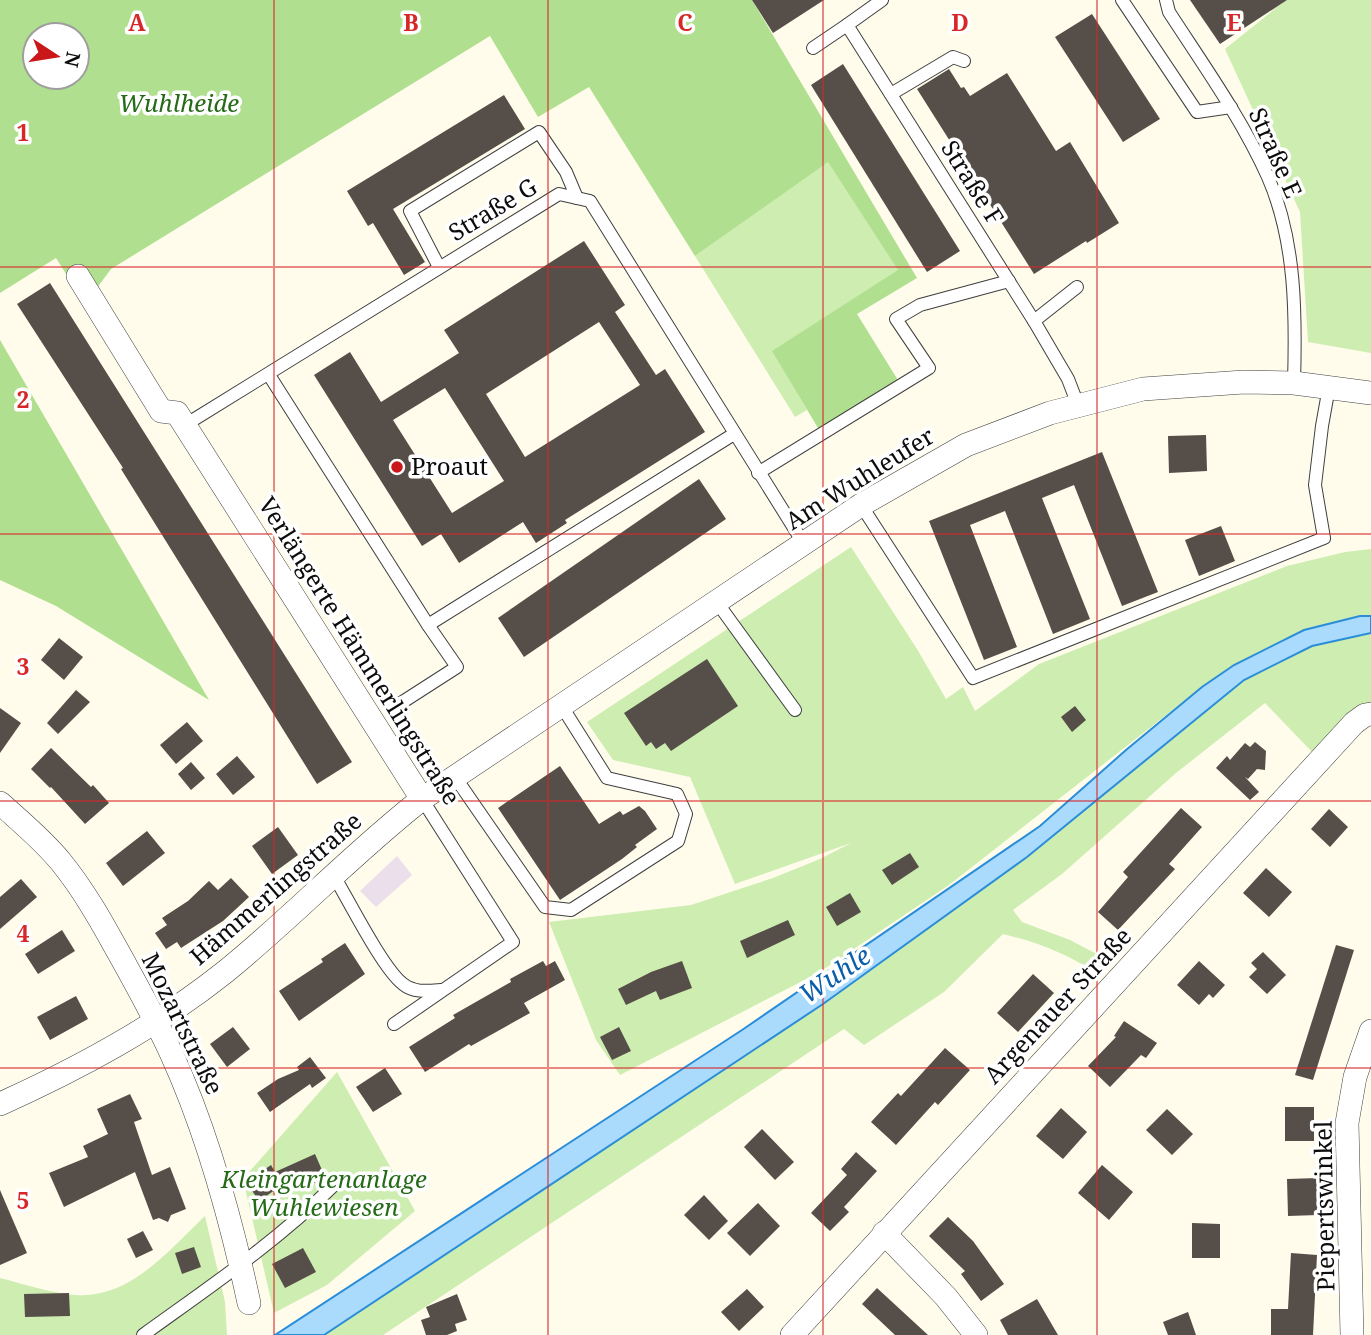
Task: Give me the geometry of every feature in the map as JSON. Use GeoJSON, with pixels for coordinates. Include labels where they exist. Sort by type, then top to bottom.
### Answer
{"type":"FeatureCollection","features":[{"type":"Feature","properties":{"kind":"street","name":"Verlängerte Hämmerlingstraße"},"geometry":{"type":"LineString","coordinates":[[78,276],[162,411],[177,413],[438,789]]}},
{"type":"Feature","properties":{"kind":"street","name":"Am Wuhleufer"},"geometry":{"type":"LineString","coordinates":[[438,789],[860,505],[966,445],[1025,421],[1143,389],[1222,383],[1294,383],[1371,393]]}},
{"type":"Feature","properties":{"kind":"street","name":"Argenauer Straße"},"geometry":{"type":"LineString","coordinates":[[792,1335],[1354,723],[1368,714]]}},
{"type":"Feature","properties":{"kind":"street","name":"Hämmerlingstraße"},"geometry":{"type":"LineString","coordinates":[[0,1104],[58,1077],[157,1023],[225,972],[388,826],[438,789]]}},
{"type":"Feature","properties":{"kind":"street","name":"Mozartstraße"},"geometry":{"type":"LineString","coordinates":[[0,803],[61,863],[97,914],[157,1023],[200,1125],[241,1265],[248,1303]]}},
{"type":"Feature","properties":{"kind":"street","name":"Piepertswinkel"},"geometry":{"type":"LineString","coordinates":[[1359,1330],[1347,1123],[1363,1079],[1371,1031]]}},
{"type":"Feature","properties":{"kind":"street"},"geometry":{"type":"LineString","coordinates":[[884,1233],[946,1297],[976,1335]]}},
{"type":"Feature","properties":{"kind":"lane"},"geometry":{"type":"LineString","coordinates":[[813,48],[883,0]]}},
{"type":"Feature","properties":{"kind":"lane"},"geometry":{"type":"LineString","coordinates":[[1122,0],[1198,112],[1231,107]]}},
{"type":"Feature","properties":{"kind":"lane","name":"Straße E"},"geometry":{"type":"LineString","coordinates":[[1166,0],[1168,12],[1231,107],[1268,179],[1282,220],[1292,274],[1294,383]]}},
{"type":"Feature","properties":{"kind":"lane","name":"Straße F"},"geometry":{"type":"LineString","coordinates":[[847,25],[1034,321],[1068,379],[1078,405]]}},
{"type":"Feature","properties":{"kind":"lane"},"geometry":{"type":"LineString","coordinates":[[891,94],[953,57],[964,61]]}},
{"type":"Feature","properties":{"kind":"lane"},"geometry":{"type":"LineString","coordinates":[[439,267],[410,211],[539,132],[566,172],[577,198]]}},
{"type":"Feature","properties":{"kind":"lane","name":"Straße G"},"geometry":{"type":"LineString","coordinates":[[185,425],[559,194],[590,201],[804,544]]}},
{"type":"Feature","properties":{"kind":"lane"},"geometry":{"type":"LineString","coordinates":[[758,473],[929,368],[896,319],[920,305],[1009,282]]}},
{"type":"Feature","properties":{"kind":"lane"},"geometry":{"type":"LineString","coordinates":[[1034,321],[1077,287]]}},
{"type":"Feature","properties":{"kind":"lane"},"geometry":{"type":"LineString","coordinates":[[269,374],[457,667],[401,703]]}},
{"type":"Feature","properties":{"kind":"lane"},"geometry":{"type":"LineString","coordinates":[[860,505],[973,678],[1324,538],[1315,485],[1329,387]]}},
{"type":"Feature","properties":{"kind":"lane"},"geometry":{"type":"LineString","coordinates":[[428,625],[734,434]]}},
{"type":"Feature","properties":{"kind":"lane"},"geometry":{"type":"LineString","coordinates":[[716,601],[794,710]]}},
{"type":"Feature","properties":{"kind":"lane"},"geometry":{"type":"LineString","coordinates":[[438,789],[545,907],[571,910],[678,841],[686,814],[677,794],[607,778],[561,705]]}},
{"type":"Feature","properties":{"kind":"lane","name":"Verlängerte Hämmerlingstraße"},"geometry":{"type":"LineString","coordinates":[[394,1024],[513,942],[438,789]]}},
{"type":"Feature","properties":{"kind":"lane"},"geometry":{"type":"LineString","coordinates":[[334,876],[384,961],[402,984],[415,990],[443,990]]}},
{"type":"Feature","properties":{"kind":"lane"},"geometry":{"type":"LineString","coordinates":[[143,1335],[241,1265],[305,1213],[333,1186],[332,1183]]}},
{"type":"Feature","properties":{"kind":"shaded area"},"geometry":{"type":"Polygon","coordinates":[[[397,856],[412,875],[376,907],[360,891],[397,856]]]}},
{"type":"Feature","properties":{"kind":"green space","name":"Wuhlheide"},"geometry":{"type":"Polygon","coordinates":[[[0,0],[752,0],[917,278],[857,314],[901,385],[821,433],[772,351],[898,270],[828,162],[695,256],[589,87],[538,117],[490,36],[111,269],[85,304],[56,258],[0,293],[0,0]]]}},
{"type":"Feature","properties":{"kind":"green space"},"geometry":{"type":"Polygon","coordinates":[[[1286,0],[1371,0],[1371,353],[1308,342],[1300,212],[1225,49],[1286,0]]]}},
{"type":"Feature","properties":{"kind":"green space"},"geometry":{"type":"Polygon","coordinates":[[[828,161],[899,271],[773,351],[807,410],[795,417],[695,256],[828,161]]]}},
{"type":"Feature","properties":{"kind":"green space"},"geometry":{"type":"Polygon","coordinates":[[[0,340],[209,700],[56,606],[0,580],[0,340]]]}},
{"type":"Feature","properties":{"kind":"green space"},"geometry":{"type":"Polygon","coordinates":[[[851,547],[946,699],[963,687],[975,711],[1039,664],[1287,566],[1345,552],[1371,549],[1371,616],[1360,616],[1234,665],[1202,687],[949,885],[818,973],[620,1075],[596,1040],[549,922],[691,905],[773,878],[851,843],[735,884],[690,777],[613,760],[587,722],[851,547]]]}},
{"type":"Feature","properties":{"kind":"green space"},"geometry":{"type":"Polygon","coordinates":[[[1371,633],[1371,706],[1313,753],[1265,703],[1176,773],[1062,874],[1013,910],[1022,922],[1070,940],[1110,961],[1098,974],[1053,950],[1003,934],[944,992],[864,1045],[844,1029],[383,1335],[324,1335],[823,1004],[1027,857],[1244,680],[1312,646],[1371,633]]]}},
{"type":"Feature","properties":{"kind":"green space","name":"Kleingartenanlage Wuhlewiesen"},"geometry":{"type":"Polygon","coordinates":[[[337,1072],[415,1211],[327,1285],[274,1313],[243,1179],[337,1072]]]}},
{"type":"Feature","properties":{"kind":"green space","name":"Kleingartenanlage Wuhlewiesen"},"geometry":{"type":"Polygon","coordinates":[[[205,1216],[225,1302],[227,1335],[0,1335],[0,1278],[75,1295],[95,1294],[113,1289],[147,1270],[205,1216]]]}},
{"type":"Feature","properties":{"kind":"water","name":"Wuhle"},"geometry":{"type":"Polygon","coordinates":[[[1360,616],[1371,616],[1371,633],[1312,646],[1244,680],[1027,857],[823,1004],[324,1335],[275,1335],[742,1030],[1040,826],[1126,750],[1202,687],[1234,665],[1304,630],[1360,616]]]}},
{"type":"Feature","properties":{"kind":"building"},"geometry":{"type":"Polygon","coordinates":[[[752,0],[824,0],[773,33],[752,0]]]}},
{"type":"Feature","properties":{"kind":"building"},"geometry":{"type":"Polygon","coordinates":[[[1190,0],[1287,0],[1220,44],[1190,0]]]}},
{"type":"Feature","properties":{"kind":"building"},"geometry":{"type":"Polygon","coordinates":[[[1092,14],[1160,119],[1123,142],[1055,37],[1092,14]]]}},
{"type":"Feature","properties":{"kind":"building"},"geometry":{"type":"Polygon","coordinates":[[[843,64],[960,251],[927,272],[811,85],[843,64]]]}},
{"type":"Feature","properties":{"kind":"building"},"geometry":{"type":"Polygon","coordinates":[[[949,69],[961,88],[964,87],[970,96],[1007,73],[1056,151],[1070,142],[1119,223],[1034,274],[917,89],[949,69]]]}},
{"type":"Feature","properties":{"kind":"building"},"geometry":{"type":"Polygon","coordinates":[[[504,95],[525,129],[393,209],[425,262],[404,275],[373,223],[368,226],[347,191],[504,95]]]}},
{"type":"Feature","properties":{"kind":"building"},"geometry":{"type":"Polygon","coordinates":[[[584,241],[625,305],[615,312],[656,375],[665,369],[705,432],[565,520],[567,523],[536,543],[523,522],[459,563],[441,534],[422,546],[314,375],[350,352],[381,402],[459,353],[444,330],[584,241]],[[599,322],[486,394],[525,457],[640,385],[599,322]],[[445,388],[393,420],[452,513],[504,481],[445,388]]]}},
{"type":"Feature","properties":{"kind":"building"},"geometry":{"type":"Polygon","coordinates":[[[50,283],[352,762],[317,784],[121,469],[123,468],[17,304],[50,283]]]}},
{"type":"Feature","properties":{"kind":"building"},"geometry":{"type":"Polygon","coordinates":[[[1206,435],[1207,471],[1169,473],[1168,436],[1206,435]]]}},
{"type":"Feature","properties":{"kind":"building"},"geometry":{"type":"Polygon","coordinates":[[[1102,452],[1158,592],[1122,606],[1074,485],[1042,498],[1090,619],[1053,634],[1005,511],[970,525],[1017,647],[984,660],[929,521],[1102,452]]]}},
{"type":"Feature","properties":{"kind":"building"},"geometry":{"type":"Polygon","coordinates":[[[699,479],[726,519],[524,657],[498,618],[699,479]]]}},
{"type":"Feature","properties":{"kind":"building"},"geometry":{"type":"Polygon","coordinates":[[[1221,526],[1235,561],[1199,576],[1185,540],[1221,526]]]}},
{"type":"Feature","properties":{"kind":"building"},"geometry":{"type":"Polygon","coordinates":[[[59,638],[83,657],[64,680],[41,660],[59,638]]]}},
{"type":"Feature","properties":{"kind":"building"},"geometry":{"type":"Polygon","coordinates":[[[707,659],[738,706],[671,751],[665,743],[656,749],[651,742],[646,746],[624,713],[707,659]]]}},
{"type":"Feature","properties":{"kind":"building"},"geometry":{"type":"Polygon","coordinates":[[[76,690],[90,702],[58,734],[47,723],[76,690]]]}},
{"type":"Feature","properties":{"kind":"building"},"geometry":{"type":"Polygon","coordinates":[[[1075,706],[1086,720],[1072,732],[1061,717],[1075,706]]]}},
{"type":"Feature","properties":{"kind":"building"},"geometry":{"type":"Polygon","coordinates":[[[0,708],[21,723],[0,753],[0,708]]]}},
{"type":"Feature","properties":{"kind":"building"},"geometry":{"type":"Polygon","coordinates":[[[187,722],[203,741],[176,764],[160,745],[187,722]]]}},
{"type":"Feature","properties":{"kind":"building"},"geometry":{"type":"Polygon","coordinates":[[[1255,742],[1266,751],[1265,770],[1257,769],[1248,779],[1245,777],[1259,792],[1250,800],[1216,768],[1227,756],[1230,760],[1245,743],[1250,747],[1255,742]]]}},
{"type":"Feature","properties":{"kind":"building"},"geometry":{"type":"Polygon","coordinates":[[[51,748],[109,803],[85,824],[31,769],[51,748]]]}},
{"type":"Feature","properties":{"kind":"building"},"geometry":{"type":"Polygon","coordinates":[[[237,756],[255,777],[233,795],[216,774],[237,756]]]}},
{"type":"Feature","properties":{"kind":"building"},"geometry":{"type":"Polygon","coordinates":[[[191,762],[205,778],[191,790],[178,774],[191,762]]]}},
{"type":"Feature","properties":{"kind":"building"},"geometry":{"type":"Polygon","coordinates":[[[560,766],[599,824],[620,811],[623,815],[639,806],[657,829],[635,845],[637,847],[622,859],[560,900],[498,808],[560,766]]]}},
{"type":"Feature","properties":{"kind":"building"},"geometry":{"type":"Polygon","coordinates":[[[1181,808],[1202,827],[1169,864],[1175,869],[1118,930],[1098,912],[1128,877],[1123,872],[1181,808]]]}},
{"type":"Feature","properties":{"kind":"building"},"geometry":{"type":"Polygon","coordinates":[[[1329,809],[1348,827],[1330,847],[1311,829],[1329,809]]]}},
{"type":"Feature","properties":{"kind":"building"},"geometry":{"type":"Polygon","coordinates":[[[278,827],[298,855],[272,874],[252,846],[278,827]]]}},
{"type":"Feature","properties":{"kind":"building"},"geometry":{"type":"Polygon","coordinates":[[[147,831],[165,853],[123,886],[106,863],[147,831]]]}},
{"type":"Feature","properties":{"kind":"building"},"geometry":{"type":"Polygon","coordinates":[[[910,853],[919,867],[892,885],[882,870],[910,853]]]}},
{"type":"Feature","properties":{"kind":"building"},"geometry":{"type":"Polygon","coordinates":[[[1266,868],[1292,892],[1269,917],[1243,893],[1266,868]]]}},
{"type":"Feature","properties":{"kind":"building"},"geometry":{"type":"Polygon","coordinates":[[[231,878],[249,897],[223,921],[181,948],[177,942],[166,949],[155,933],[167,925],[162,918],[188,901],[209,881],[218,890],[231,878]]]}},
{"type":"Feature","properties":{"kind":"building"},"geometry":{"type":"Polygon","coordinates":[[[21,879],[37,897],[0,929],[0,897],[21,879]]]}},
{"type":"Feature","properties":{"kind":"building"},"geometry":{"type":"Polygon","coordinates":[[[850,893],[861,912],[837,926],[826,907],[850,893]]]}},
{"type":"Feature","properties":{"kind":"building"},"geometry":{"type":"Polygon","coordinates":[[[788,920],[795,935],[747,958],[740,941],[788,920]]]}},
{"type":"Feature","properties":{"kind":"building"},"geometry":{"type":"Polygon","coordinates":[[[62,930],[75,951],[38,974],[25,954],[62,930]]]}},
{"type":"Feature","properties":{"kind":"building"},"geometry":{"type":"Polygon","coordinates":[[[345,943],[365,974],[299,1021],[279,991],[323,962],[321,959],[345,943]]]}},
{"type":"Feature","properties":{"kind":"building"},"geometry":{"type":"Polygon","coordinates":[[[1336,945],[1354,950],[1313,1080],[1295,1075],[1336,945]]]}},
{"type":"Feature","properties":{"kind":"building"},"geometry":{"type":"Polygon","coordinates":[[[1263,952],[1286,975],[1267,994],[1249,977],[1257,969],[1251,963],[1263,952]]]}},
{"type":"Feature","properties":{"kind":"building"},"geometry":{"type":"Polygon","coordinates":[[[543,961],[546,966],[555,961],[565,980],[524,1003],[530,1013],[471,1046],[469,1044],[425,1072],[409,1047],[455,1018],[453,1015],[543,961]]]}},
{"type":"Feature","properties":{"kind":"building"},"geometry":{"type":"Polygon","coordinates":[[[682,961],[692,988],[660,1000],[656,991],[626,1005],[618,989],[651,972],[682,961]]]}},
{"type":"Feature","properties":{"kind":"building"},"geometry":{"type":"Polygon","coordinates":[[[1199,961],[1225,985],[1213,998],[1209,994],[1199,1005],[1177,985],[1199,961]]]}},
{"type":"Feature","properties":{"kind":"building"},"geometry":{"type":"Polygon","coordinates":[[[1033,974],[1054,993],[1018,1032],[997,1013],[1033,974]]]}},
{"type":"Feature","properties":{"kind":"building"},"geometry":{"type":"Polygon","coordinates":[[[76,996],[88,1019],[50,1040],[37,1017],[76,996]]]}},
{"type":"Feature","properties":{"kind":"building"},"geometry":{"type":"Polygon","coordinates":[[[1124,1021],[1157,1043],[1146,1058],[1141,1055],[1110,1087],[1088,1066],[1116,1037],[1114,1036],[1124,1021]]]}},
{"type":"Feature","properties":{"kind":"building"},"geometry":{"type":"Polygon","coordinates":[[[233,1027],[250,1049],[227,1067],[210,1044],[233,1027]]]}},
{"type":"Feature","properties":{"kind":"building"},"geometry":{"type":"Polygon","coordinates":[[[619,1027],[631,1051],[612,1060],[600,1037],[619,1027]]]}},
{"type":"Feature","properties":{"kind":"building"},"geometry":{"type":"Polygon","coordinates":[[[945,1048],[970,1070],[938,1105],[935,1102],[896,1145],[871,1122],[898,1093],[901,1096],[945,1048]]]}},
{"type":"Feature","properties":{"kind":"building"},"geometry":{"type":"Polygon","coordinates":[[[310,1057],[326,1078],[312,1088],[310,1084],[270,1112],[257,1093],[278,1079],[299,1070],[297,1067],[310,1057]]]}},
{"type":"Feature","properties":{"kind":"building"},"geometry":{"type":"Polygon","coordinates":[[[385,1068],[402,1094],[373,1112],[356,1087],[385,1068]]]}},
{"type":"Feature","properties":{"kind":"building"},"geometry":{"type":"Polygon","coordinates":[[[130,1094],[142,1119],[134,1122],[152,1175],[170,1167],[186,1209],[171,1215],[168,1222],[159,1218],[153,1220],[135,1172],[64,1207],[49,1173],[88,1157],[83,1146],[108,1134],[97,1109],[130,1094]]]}},
{"type":"Feature","properties":{"kind":"building"},"geometry":{"type":"Polygon","coordinates":[[[1285,1107],[1314,1107],[1314,1141],[1285,1141],[1285,1107]]]}},
{"type":"Feature","properties":{"kind":"building"},"geometry":{"type":"Polygon","coordinates":[[[1061,1108],[1087,1132],[1063,1159],[1036,1136],[1061,1108]]]}},
{"type":"Feature","properties":{"kind":"building"},"geometry":{"type":"Polygon","coordinates":[[[1167,1109],[1193,1134],[1172,1155],[1146,1130],[1167,1109]]]}},
{"type":"Feature","properties":{"kind":"building"},"geometry":{"type":"Polygon","coordinates":[[[762,1129],[794,1162],[775,1180],[744,1147],[762,1129]]]}},
{"type":"Feature","properties":{"kind":"building"},"geometry":{"type":"Polygon","coordinates":[[[856,1152],[877,1171],[844,1207],[849,1212],[830,1231],[811,1213],[847,1175],[841,1169],[856,1152]]]}},
{"type":"Feature","properties":{"kind":"building"},"geometry":{"type":"Polygon","coordinates":[[[315,1154],[325,1177],[301,1190],[295,1176],[259,1201],[246,1182],[271,1165],[275,1172],[315,1154]]]}},
{"type":"Feature","properties":{"kind":"building"},"geometry":{"type":"Polygon","coordinates":[[[1102,1165],[1133,1192],[1109,1220],[1078,1193],[1102,1165]]]}},
{"type":"Feature","properties":{"kind":"building"},"geometry":{"type":"Polygon","coordinates":[[[1318,1178],[1318,1215],[1288,1216],[1287,1179],[1318,1178]]]}},
{"type":"Feature","properties":{"kind":"building"},"geometry":{"type":"Polygon","coordinates":[[[0,1190],[27,1253],[0,1265],[0,1190]]]}},
{"type":"Feature","properties":{"kind":"building"},"geometry":{"type":"Polygon","coordinates":[[[704,1195],[728,1221],[709,1240],[684,1215],[704,1195]]]}},
{"type":"Feature","properties":{"kind":"building"},"geometry":{"type":"Polygon","coordinates":[[[758,1203],[780,1226],[750,1256],[727,1233],[758,1203]]]}},
{"type":"Feature","properties":{"kind":"building"},"geometry":{"type":"Polygon","coordinates":[[[948,1217],[973,1241],[1004,1284],[981,1301],[961,1274],[965,1271],[929,1236],[948,1217]]]}},
{"type":"Feature","properties":{"kind":"building"},"geometry":{"type":"Polygon","coordinates":[[[1192,1223],[1220,1224],[1220,1258],[1192,1258],[1192,1223]]]}},
{"type":"Feature","properties":{"kind":"building"},"geometry":{"type":"Polygon","coordinates":[[[143,1231],[153,1250],[136,1258],[127,1239],[143,1231]]]}},
{"type":"Feature","properties":{"kind":"building"},"geometry":{"type":"Polygon","coordinates":[[[194,1247],[201,1267],[182,1274],[175,1253],[194,1247]]]}},
{"type":"Feature","properties":{"kind":"building"},"geometry":{"type":"Polygon","coordinates":[[[303,1248],[316,1272],[285,1288],[272,1264],[303,1248]]]}},
{"type":"Feature","properties":{"kind":"building"},"geometry":{"type":"Polygon","coordinates":[[[1291,1253],[1317,1255],[1313,1335],[1271,1335],[1271,1309],[1288,1309],[1291,1253]]]}},
{"type":"Feature","properties":{"kind":"building"},"geometry":{"type":"Polygon","coordinates":[[[877,1288],[928,1335],[895,1335],[862,1304],[877,1288]]]}},
{"type":"Feature","properties":{"kind":"building"},"geometry":{"type":"Polygon","coordinates":[[[747,1289],[764,1307],[739,1331],[721,1312],[747,1289]]]}},
{"type":"Feature","properties":{"kind":"building"},"geometry":{"type":"Polygon","coordinates":[[[69,1293],[70,1316],[25,1317],[24,1294],[69,1293]]]}},
{"type":"Feature","properties":{"kind":"building"},"geometry":{"type":"Polygon","coordinates":[[[457,1294],[467,1320],[455,1324],[457,1331],[447,1335],[426,1335],[421,1320],[430,1317],[426,1307],[457,1294]]]}},
{"type":"Feature","properties":{"kind":"building"},"geometry":{"type":"Polygon","coordinates":[[[1037,1299],[1058,1335],[1008,1335],[1000,1320],[1037,1299]]]}},
{"type":"Feature","properties":{"kind":"building"},"geometry":{"type":"Polygon","coordinates":[[[1188,1312],[1196,1335],[1168,1335],[1163,1322],[1188,1312]]]}},
{"type":"Feature","properties":{"kind":"place","name":"Proaut"},"geometry":{"type":"Point","coordinates":[397,467]}}]}
